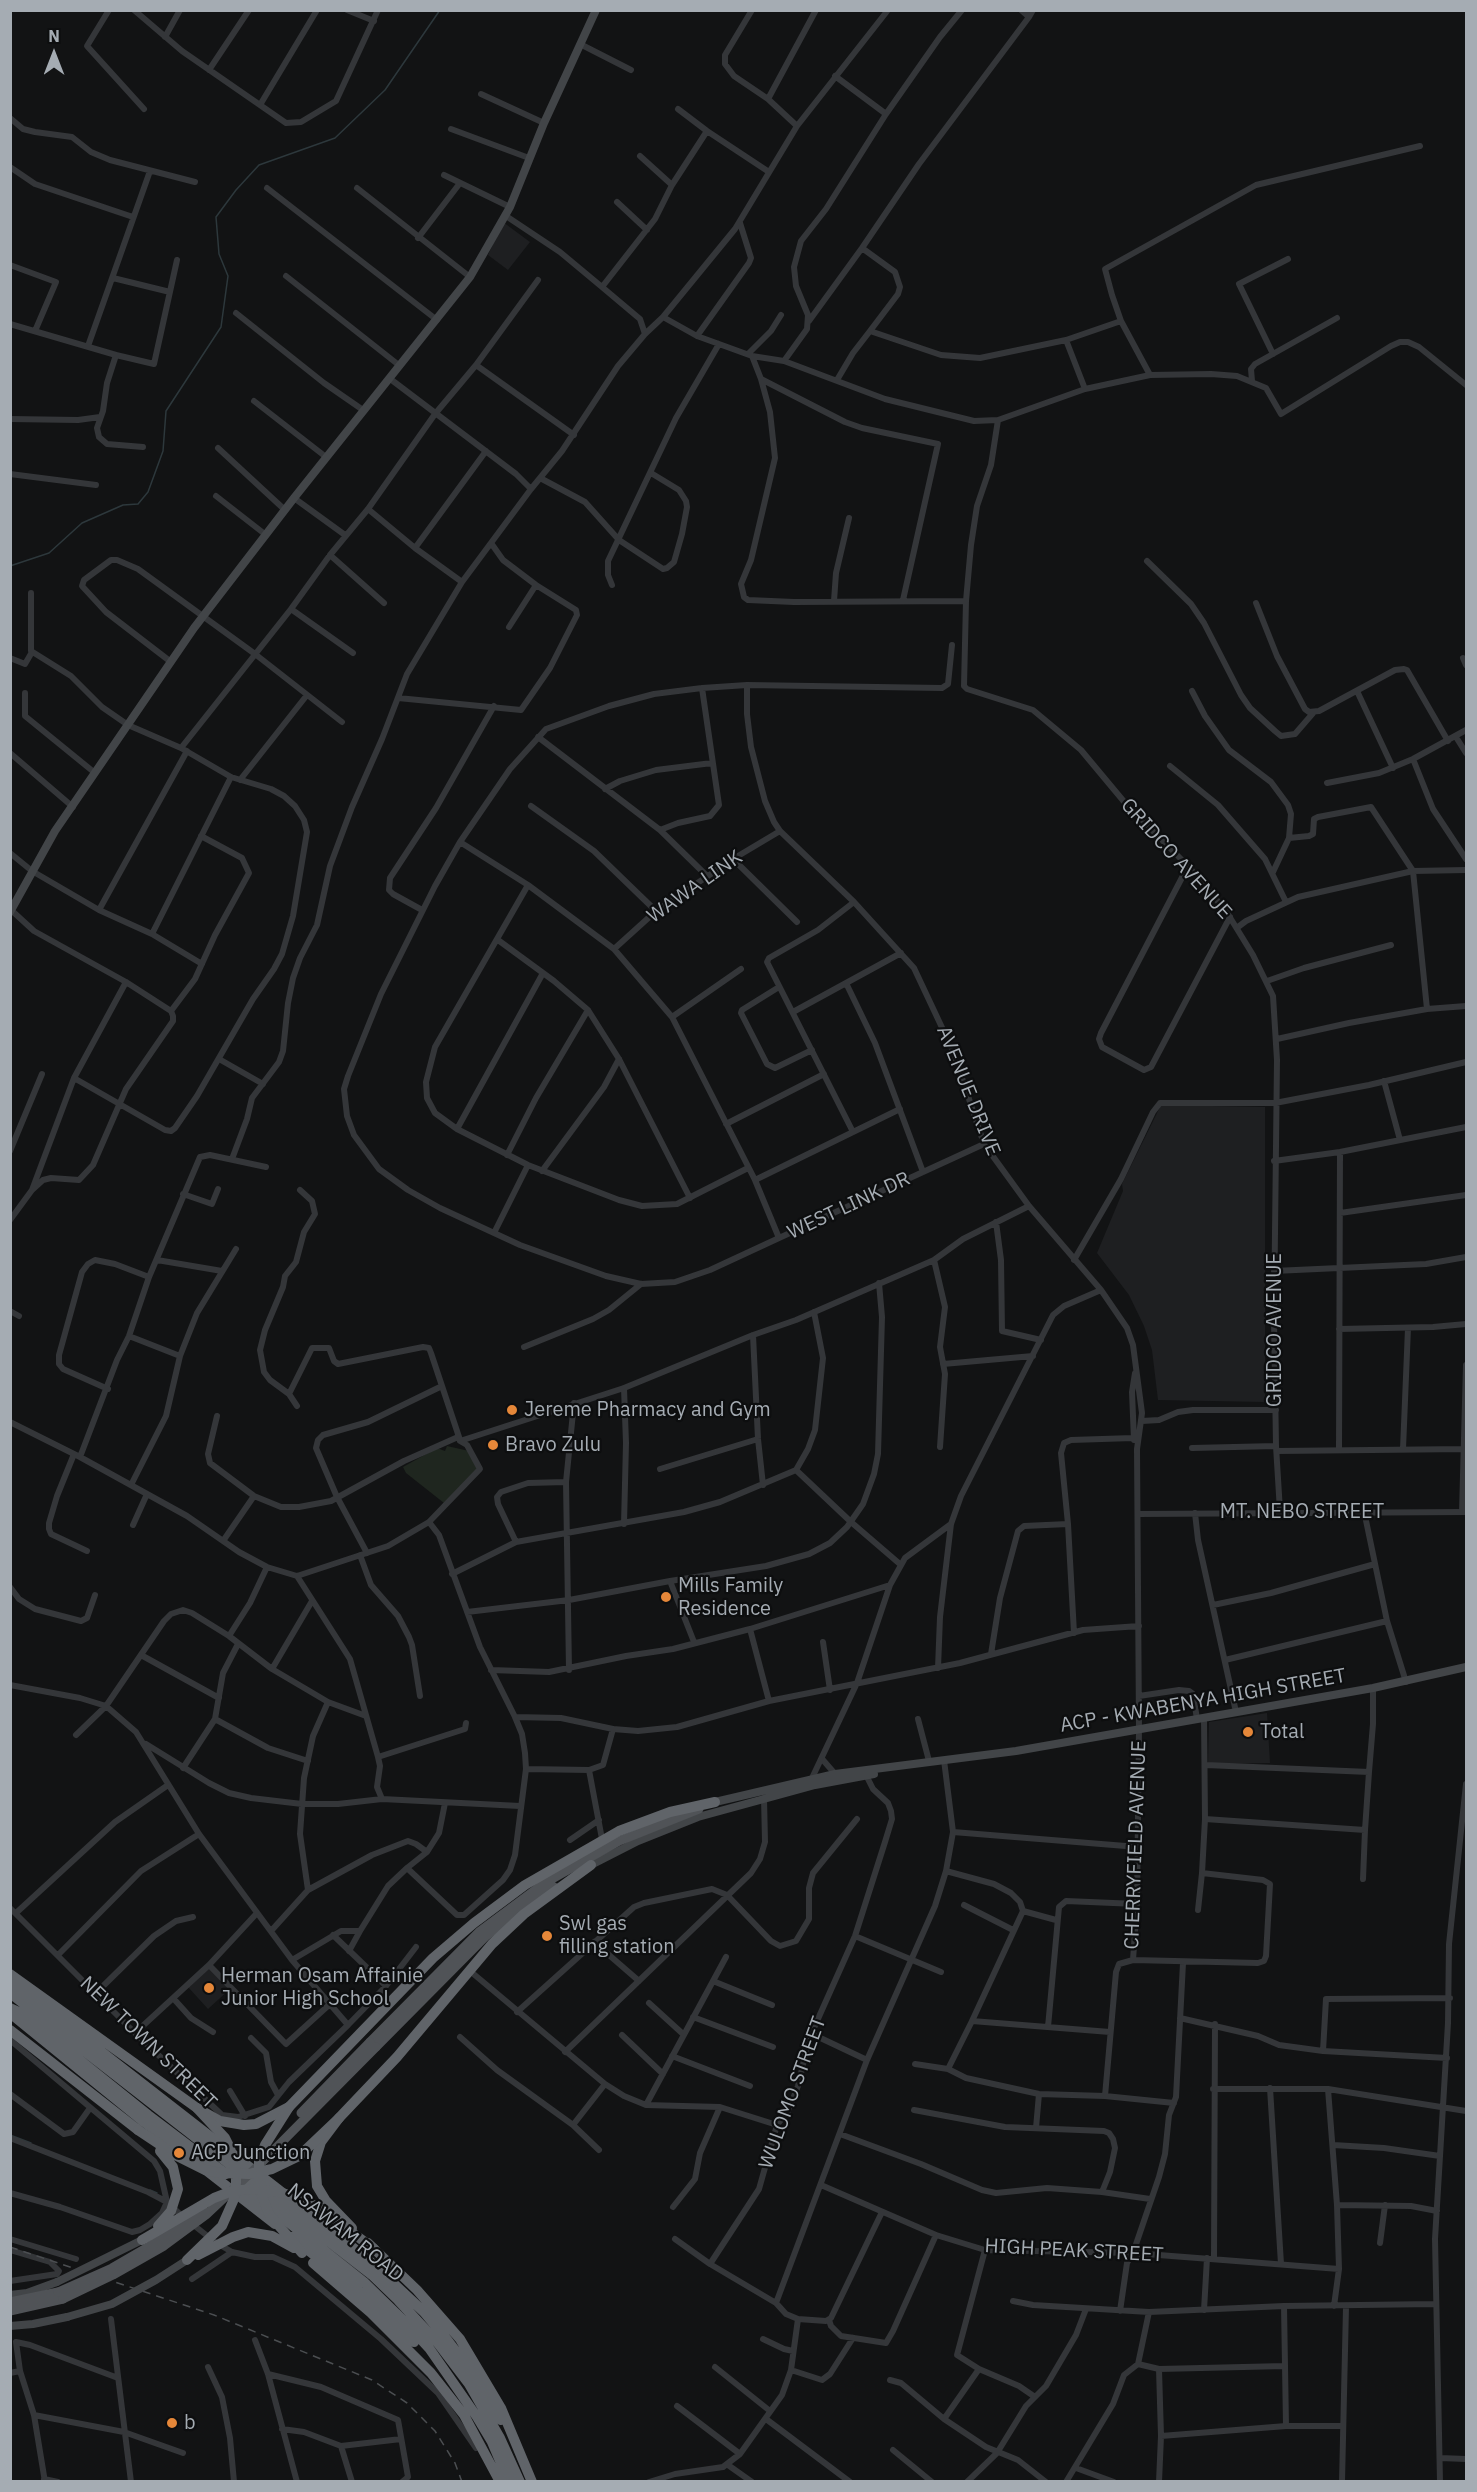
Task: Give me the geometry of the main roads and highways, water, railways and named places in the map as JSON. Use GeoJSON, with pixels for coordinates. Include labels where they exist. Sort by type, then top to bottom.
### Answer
{"type":"FeatureCollection","features":[{"type":"Feature","properties":{"kind":"highway"},"geometry":{"type":"LineString","coordinates":[[499,2481],[464,2415],[431,2373],[394,2336],[302,2253],[269,2214],[259,2188],[259,2161],[265,2145],[290,2107],[433,1958],[474,1923],[525,1885],[603,1839],[670,1812],[715,1802]]}},
{"type":"Feature","properties":{"kind":"highway"},"geometry":{"type":"LineString","coordinates":[[10,2030],[138,2130],[177,2156],[205,2170],[220,2173],[249,2174],[272,2169],[299,2156],[339,2118],[492,1944],[524,1914],[591,1865]]}},
{"type":"Feature","properties":{"kind":"highway"},"geometry":{"type":"LineString","coordinates":[[10,1974],[90,2029],[197,2108],[220,2121],[244,2125],[265,2121],[290,2107]]}},
{"type":"Feature","properties":{"kind":"highway"},"geometry":{"type":"LineString","coordinates":[[10,1981],[365,2257],[424,2312],[445,2337],[516,2443]]}},
{"type":"Feature","properties":{"kind":"highway","name":"NSAWAM ROAD"},"geometry":{"type":"LineString","coordinates":[[10,1992],[346,2254],[398,2300],[437,2342],[469,2385],[500,2438],[520,2481]]}},
{"type":"Feature","properties":{"kind":"highway","name":"NSAWAM ROAD"},"geometry":{"type":"LineString","coordinates":[[10,2008],[21,2013],[148,2115],[304,2233],[365,2283],[429,2348],[487,2434],[509,2481]]}},
{"type":"Feature","properties":{"kind":"highway"},"geometry":{"type":"LineString","coordinates":[[10,2013],[360,2292],[439,2365]]}},
{"type":"Feature","properties":{"kind":"highway"},"geometry":{"type":"LineString","coordinates":[[197,2108],[225,2138],[234,2161],[236,2183],[234,2199],[222,2226],[187,2260],[233,2236],[248,2232],[272,2236],[302,2253]]}},
{"type":"Feature","properties":{"kind":"highway"},"geometry":{"type":"LineString","coordinates":[[339,2118],[318,2150],[315,2161],[317,2186],[326,2201],[417,2290],[460,2339],[501,2408],[532,2481]]}},
{"type":"Feature","properties":{"kind":"highway"},"geometry":{"type":"LineString","coordinates":[[138,2130],[166,2156],[177,2178],[178,2188],[171,2211],[164,2221],[142,2240],[214,2198],[231,2191],[252,2189],[279,2192],[303,2199],[325,2212],[374,2249]]}},
{"type":"Feature","properties":{"kind":"main road"},"geometry":{"type":"LineString","coordinates":[[373,2044],[480,1931],[543,1884],[619,1842],[715,1802]]}},
{"type":"Feature","properties":{"kind":"main road"},"geometry":{"type":"LineString","coordinates":[[10,2311],[112,2268],[150,2246],[212,2202],[485,1937],[530,1902],[591,1865]]}},
{"type":"Feature","properties":{"kind":"main road"},"geometry":{"type":"LineString","coordinates":[[10,2302],[60,2291]]}},
{"type":"Feature","properties":{"kind":"waterway"},"geometry":{"type":"LineString","coordinates":[[10,566],[49,553],[82,523],[123,505],[138,504],[148,492],[163,451],[166,411],[221,327],[228,276],[219,254],[216,217],[259,165],[335,138],[385,90],[440,10]]}},
{"type":"Feature","properties":{"kind":"waterway"},"geometry":{"type":"LineString","coordinates":[[10,2135],[31,2143]]}},
{"type":"Feature","properties":{"kind":"waterway"},"geometry":{"type":"LineString","coordinates":[[150,2190],[157,2193]]}},
{"type":"Feature","properties":{"kind":"railway"},"geometry":{"type":"LineString","coordinates":[[10,2247],[214,2315],[372,2380],[407,2403],[435,2431],[455,2463],[462,2482]]}},
{"type":"Feature","properties":{"kind":"place","name":"Jereme Pharmacy and Gym"},"geometry":{"type":"Point","coordinates":[512,1410]}},
{"type":"Feature","properties":{"kind":"place","name":"Bravo Zulu"},"geometry":{"type":"Point","coordinates":[493,1445]}},
{"type":"Feature","properties":{"kind":"place","name":"Mills Family Residence"},"geometry":{"type":"Point","coordinates":[666,1597]}},
{"type":"Feature","properties":{"kind":"place","name":"Total"},"geometry":{"type":"Point","coordinates":[1248,1732]}},
{"type":"Feature","properties":{"kind":"place","name":"Swl gas filling station"},"geometry":{"type":"Point","coordinates":[547,1936]}},
{"type":"Feature","properties":{"kind":"place","name":"Herman Osam Affainie Junior High School"},"geometry":{"type":"Point","coordinates":[209,1988]}},
{"type":"Feature","properties":{"kind":"place","name":"ACP Junction"},"geometry":{"type":"Point","coordinates":[179,2153]}},
{"type":"Feature","properties":{"kind":"place","name":"b"},"geometry":{"type":"Point","coordinates":[172,2423]}}]}
